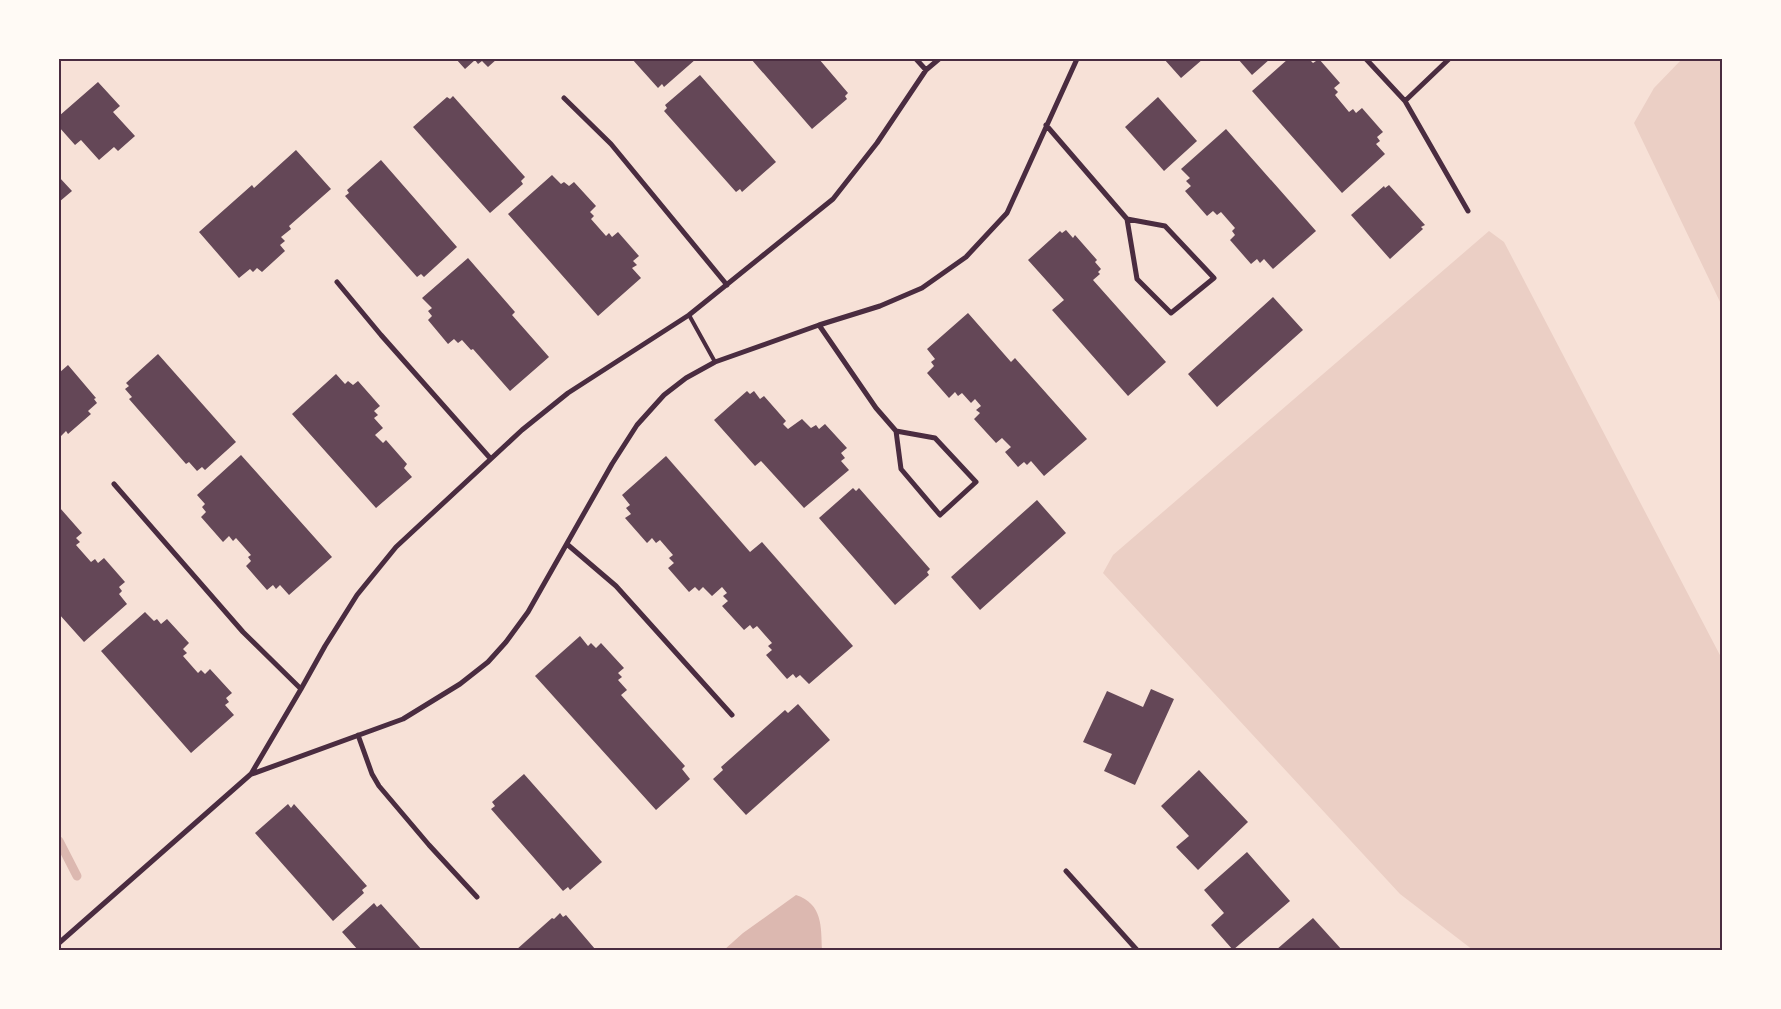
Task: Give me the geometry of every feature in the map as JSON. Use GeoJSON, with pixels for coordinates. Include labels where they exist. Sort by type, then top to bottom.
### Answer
{"type":"FeatureCollection","features":[{"type":"Feature","properties":{"kind":"street"},"geometry":{"type":"LineString","coordinates":[[916,59],[926,70]]}},
{"type":"Feature","properties":{"kind":"street"},"geometry":{"type":"LineString","coordinates":[[59,943],[251,774],[302,689],[325,646],[357,595],[396,547],[490,458],[568,393],[689,315],[832,199],[878,143],[926,70],[939,59]]}},
{"type":"Feature","properties":{"kind":"street"},"geometry":{"type":"LineString","coordinates":[[251,774],[403,719],[460,684],[488,662],[506,642],[528,612],[568,545],[612,464],[637,425],[664,395],[686,378],[715,362],[819,325],[880,306],[922,288],[966,256],[1007,213],[1077,59]]}},
{"type":"Feature","properties":{"kind":"street"},"geometry":{"type":"LineString","coordinates":[[1366,59],[1405,101],[1468,211]]}},
{"type":"Feature","properties":{"kind":"street"},"geometry":{"type":"LineString","coordinates":[[1405,101],[1450,59]]}},
{"type":"Feature","properties":{"kind":"street"},"geometry":{"type":"LineString","coordinates":[[564,98],[611,144],[727,285]]}},
{"type":"Feature","properties":{"kind":"street"},"geometry":{"type":"LineString","coordinates":[[1046,125],[1127,219],[1137,279],[1171,313],[1214,278],[1165,226],[1127,219]]}},
{"type":"Feature","properties":{"kind":"street"},"geometry":{"type":"LineString","coordinates":[[337,282],[381,335],[490,458]]}},
{"type":"Feature","properties":{"kind":"street"},"geometry":{"type":"LineString","coordinates":[[819,325],[876,408],[896,431],[901,469],[940,515],[976,482],[936,438],[896,431]]}},
{"type":"Feature","properties":{"kind":"street"},"geometry":{"type":"LineString","coordinates":[[114,484],[243,632],[302,689]]}},
{"type":"Feature","properties":{"kind":"street"},"geometry":{"type":"LineString","coordinates":[[568,545],[616,586],[732,715]]}},
{"type":"Feature","properties":{"kind":"street"},"geometry":{"type":"LineString","coordinates":[[358,735],[372,774],[379,786],[429,845],[477,897]]}},
{"type":"Feature","properties":{"kind":"street"},"geometry":{"type":"LineString","coordinates":[[1066,870],[1137,950]]}},
{"type":"Feature","properties":{"kind":"lane"},"geometry":{"type":"LineString","coordinates":[[689,315],[715,362]]}},
{"type":"Feature","properties":{"kind":"shaded area"},"geometry":{"type":"Polygon","coordinates":[[[1682,59],[1722,59],[1722,306],[1634,123],[1654,88],[1682,59]]]}},
{"type":"Feature","properties":{"kind":"shaded area"},"geometry":{"type":"Polygon","coordinates":[[[1489,231],[1504,242],[1722,659],[1722,950],[1473,950],[1400,894],[1103,573],[1113,555],[1489,231]]]}},
{"type":"Feature","properties":{"kind":"shaded area"},"geometry":{"type":"Polygon","coordinates":[[[796,895],[805,899],[816,910],[819,917],[822,950],[724,950],[743,933],[796,895]]]}},
{"type":"Feature","properties":{"kind":"building"},"geometry":{"type":"Polygon","coordinates":[[[456,59],[497,59],[488,67],[482,61],[478,64],[475,60],[465,69],[456,59]]]}},
{"type":"Feature","properties":{"kind":"building"},"geometry":{"type":"Polygon","coordinates":[[[632,59],[696,59],[664,87],[662,84],[658,88],[632,59]]]}},
{"type":"Feature","properties":{"kind":"building"},"geometry":{"type":"Polygon","coordinates":[[[751,59],[819,59],[848,93],[845,96],[847,99],[812,129],[751,59]]]}},
{"type":"Feature","properties":{"kind":"building"},"geometry":{"type":"Polygon","coordinates":[[[1164,59],[1203,59],[1181,78],[1164,59]]]}},
{"type":"Feature","properties":{"kind":"building"},"geometry":{"type":"Polygon","coordinates":[[[1238,59],[1270,59],[1252,75],[1238,59]]]}},
{"type":"Feature","properties":{"kind":"building"},"geometry":{"type":"Polygon","coordinates":[[[1288,59],[1303,59],[1305,61],[1309,59],[1313,63],[1319,59],[1340,83],[1334,88],[1338,92],[1335,95],[1349,112],[1353,109],[1356,113],[1362,108],[1383,132],[1377,137],[1380,141],[1376,144],[1385,154],[1342,193],[1252,91],[1288,59]]]}},
{"type":"Feature","properties":{"kind":"building"},"geometry":{"type":"Polygon","coordinates":[[[700,75],[776,162],[742,192],[740,189],[736,192],[664,111],[667,108],[665,105],[700,75]]]}},
{"type":"Feature","properties":{"kind":"building"},"geometry":{"type":"Polygon","coordinates":[[[98,82],[120,106],[113,112],[135,136],[118,151],[114,147],[99,160],[81,140],[75,145],[59,127],[59,116],[98,82]]]}},
{"type":"Feature","properties":{"kind":"building"},"geometry":{"type":"Polygon","coordinates":[[[453,96],[525,177],[521,181],[523,184],[490,213],[413,127],[447,97],[450,99],[453,96]]]}},
{"type":"Feature","properties":{"kind":"building"},"geometry":{"type":"Polygon","coordinates":[[[1158,97],[1197,141],[1164,171],[1125,127],[1158,97]]]}},
{"type":"Feature","properties":{"kind":"building"},"geometry":{"type":"Polygon","coordinates":[[[1226,129],[1316,231],[1273,269],[1264,259],[1260,263],[1257,259],[1251,264],[1230,240],[1235,235],[1232,231],[1235,228],[1221,212],[1217,215],[1213,211],[1207,216],[1185,191],[1191,186],[1186,181],[1190,178],[1181,169],[1226,129]]]}},
{"type":"Feature","properties":{"kind":"building"},"geometry":{"type":"Polygon","coordinates":[[[296,150],[331,189],[289,226],[291,229],[281,237],[285,241],[280,245],[285,251],[262,272],[257,268],[253,272],[250,269],[239,278],[199,232],[252,185],[254,188],[296,150]]]}},
{"type":"Feature","properties":{"kind":"building"},"geometry":{"type":"Polygon","coordinates":[[[381,160],[457,247],[424,277],[421,274],[417,277],[345,196],[349,193],[347,190],[381,160]]]}},
{"type":"Feature","properties":{"kind":"building"},"geometry":{"type":"Polygon","coordinates":[[[552,175],[561,184],[564,182],[569,186],[574,182],[596,206],[590,212],[594,216],[591,219],[606,236],[609,233],[612,237],[618,232],[639,256],[633,261],[637,265],[632,268],[641,278],[598,316],[508,214],[552,175]]]}},
{"type":"Feature","properties":{"kind":"building"},"geometry":{"type":"Polygon","coordinates":[[[59,177],[72,191],[59,202],[59,177]]]}},
{"type":"Feature","properties":{"kind":"building"},"geometry":{"type":"Polygon","coordinates":[[[1389,185],[1425,225],[1390,259],[1351,215],[1384,186],[1385,188],[1389,185]]]}},
{"type":"Feature","properties":{"kind":"building"},"geometry":{"type":"Polygon","coordinates":[[[1066,230],[1073,238],[1075,235],[1097,260],[1095,262],[1101,269],[1098,272],[1100,274],[1093,280],[1166,362],[1128,396],[1052,310],[1064,300],[1028,260],[1060,231],[1062,233],[1066,230]]]}},
{"type":"Feature","properties":{"kind":"building"},"geometry":{"type":"Polygon","coordinates":[[[468,258],[515,312],[512,315],[549,357],[510,391],[473,349],[471,350],[462,340],[458,343],[454,339],[448,344],[428,320],[432,316],[428,311],[432,308],[422,298],[468,258]]]}},
{"type":"Feature","properties":{"kind":"building"},"geometry":{"type":"Polygon","coordinates":[[[1273,297],[1303,330],[1217,407],[1188,374],[1273,297]]]}},
{"type":"Feature","properties":{"kind":"building"},"geometry":{"type":"Polygon","coordinates":[[[968,313],[1011,362],[1015,358],[1087,439],[1044,476],[1031,461],[1027,465],[1024,462],[1018,467],[1005,452],[1011,447],[1002,438],[996,443],[974,419],[980,413],[976,410],[981,406],[975,399],[971,403],[962,393],[958,396],[955,392],[949,398],[927,373],[934,366],[931,362],[935,359],[927,349],[968,313]]]}},
{"type":"Feature","properties":{"kind":"building"},"geometry":{"type":"Polygon","coordinates":[[[158,354],[236,442],[205,470],[202,467],[197,471],[189,462],[186,464],[129,399],[132,397],[125,389],[129,386],[126,383],[158,354]]]}},
{"type":"Feature","properties":{"kind":"building"},"geometry":{"type":"Polygon","coordinates":[[[68,365],[96,398],[94,399],[97,403],[88,411],[91,414],[68,434],[66,431],[59,438],[59,373],[68,365]]]}},
{"type":"Feature","properties":{"kind":"building"},"geometry":{"type":"Polygon","coordinates":[[[336,374],[345,384],[348,381],[353,385],[358,381],[380,406],[374,411],[378,415],[374,418],[383,428],[375,435],[383,443],[386,440],[407,464],[404,468],[412,477],[376,508],[292,414],[336,374]]]}},
{"type":"Feature","properties":{"kind":"building"},"geometry":{"type":"Polygon","coordinates":[[[747,391],[750,394],[754,391],[760,399],[764,396],[786,421],[783,424],[788,429],[802,419],[811,428],[816,425],[819,429],[825,424],[847,448],[841,453],[845,458],[841,461],[849,470],[804,508],[761,461],[755,466],[714,420],[747,391]]]}},
{"type":"Feature","properties":{"kind":"building"},"geometry":{"type":"Polygon","coordinates":[[[241,455],[332,557],[289,595],[280,585],[276,589],[273,585],[267,590],[246,566],[251,561],[248,557],[251,555],[236,538],[233,541],[229,536],[223,542],[201,517],[206,512],[202,507],[205,504],[197,495],[241,455]]]}},
{"type":"Feature","properties":{"kind":"building"},"geometry":{"type":"Polygon","coordinates":[[[666,456],[750,552],[762,542],[853,646],[809,684],[800,675],[796,678],[793,674],[787,679],[766,655],[772,650],[768,646],[772,643],[757,626],[753,629],[750,625],[744,630],[722,606],[728,601],[723,596],[727,593],[722,587],[712,596],[703,587],[699,591],[695,587],[689,592],[668,568],[674,563],[669,558],[673,555],[660,540],[656,543],[652,538],[647,543],[625,518],[631,514],[626,508],[630,505],[622,495],[666,456]]]}},
{"type":"Feature","properties":{"kind":"building"},"geometry":{"type":"Polygon","coordinates":[[[853,488],[856,491],[859,488],[930,569],[927,572],[929,575],[895,605],[819,518],[853,488]]]}},
{"type":"Feature","properties":{"kind":"building"},"geometry":{"type":"Polygon","coordinates":[[[1037,500],[1066,533],[980,610],[951,577],[1037,500]]]}},
{"type":"Feature","properties":{"kind":"building"},"geometry":{"type":"Polygon","coordinates":[[[60,508],[82,533],[76,538],[80,542],[76,545],[91,562],[95,559],[98,563],[104,558],[125,582],[119,587],[122,591],[119,594],[127,604],[84,642],[59,614],[60,508]]]}},
{"type":"Feature","properties":{"kind":"building"},"geometry":{"type":"Polygon","coordinates":[[[145,612],[154,621],[157,619],[161,624],[167,619],[189,643],[183,649],[187,653],[183,656],[198,673],[201,670],[205,674],[210,669],[232,693],[226,698],[229,702],[225,705],[234,715],[191,753],[101,651],[145,612]]]}},
{"type":"Feature","properties":{"kind":"building"},"geometry":{"type":"Polygon","coordinates":[[[580,636],[588,646],[591,643],[596,648],[601,643],[624,668],[618,673],[622,677],[618,680],[627,690],[621,695],[685,766],[682,769],[690,779],[656,810],[535,676],[580,636]]]}},
{"type":"Feature","properties":{"kind":"building"},"geometry":{"type":"Polygon","coordinates":[[[1151,689],[1174,699],[1135,785],[1104,771],[1112,754],[1083,742],[1107,691],[1143,707],[1151,689]]]}},
{"type":"Feature","properties":{"kind":"building"},"geometry":{"type":"Polygon","coordinates":[[[798,704],[830,740],[746,815],[713,779],[723,770],[721,767],[785,710],[788,713],[798,704]]]}},
{"type":"Feature","properties":{"kind":"building"},"geometry":{"type":"Polygon","coordinates":[[[1199,770],[1248,822],[1198,870],[1176,847],[1189,836],[1161,806],[1199,770]]]}},
{"type":"Feature","properties":{"kind":"building"},"geometry":{"type":"Polygon","coordinates":[[[524,774],[602,862],[570,890],[568,887],[563,891],[491,809],[495,806],[492,802],[524,774]]]}},
{"type":"Feature","properties":{"kind":"building"},"geometry":{"type":"Polygon","coordinates":[[[288,804],[291,808],[294,804],[367,886],[362,890],[364,893],[333,921],[255,833],[288,804]]]}},
{"type":"Feature","properties":{"kind":"building"},"geometry":{"type":"Polygon","coordinates":[[[1247,852],[1290,901],[1233,950],[1211,925],[1224,913],[1204,890],[1247,852]]]}},
{"type":"Feature","properties":{"kind":"building"},"geometry":{"type":"Polygon","coordinates":[[[374,903],[377,907],[381,904],[422,950],[358,950],[342,932],[374,903]]]}},
{"type":"Feature","properties":{"kind":"building"},"geometry":{"type":"Polygon","coordinates":[[[560,913],[563,917],[566,915],[594,950],[516,950],[552,918],[554,919],[560,913]]]}},
{"type":"Feature","properties":{"kind":"building"},"geometry":{"type":"Polygon","coordinates":[[[1313,918],[1342,950],[1276,950],[1313,918]]]}},
{"type":"Feature","properties":{"kind":"waterway"},"geometry":{"type":"LineString","coordinates":[[59,841],[77,876]]}}]}
